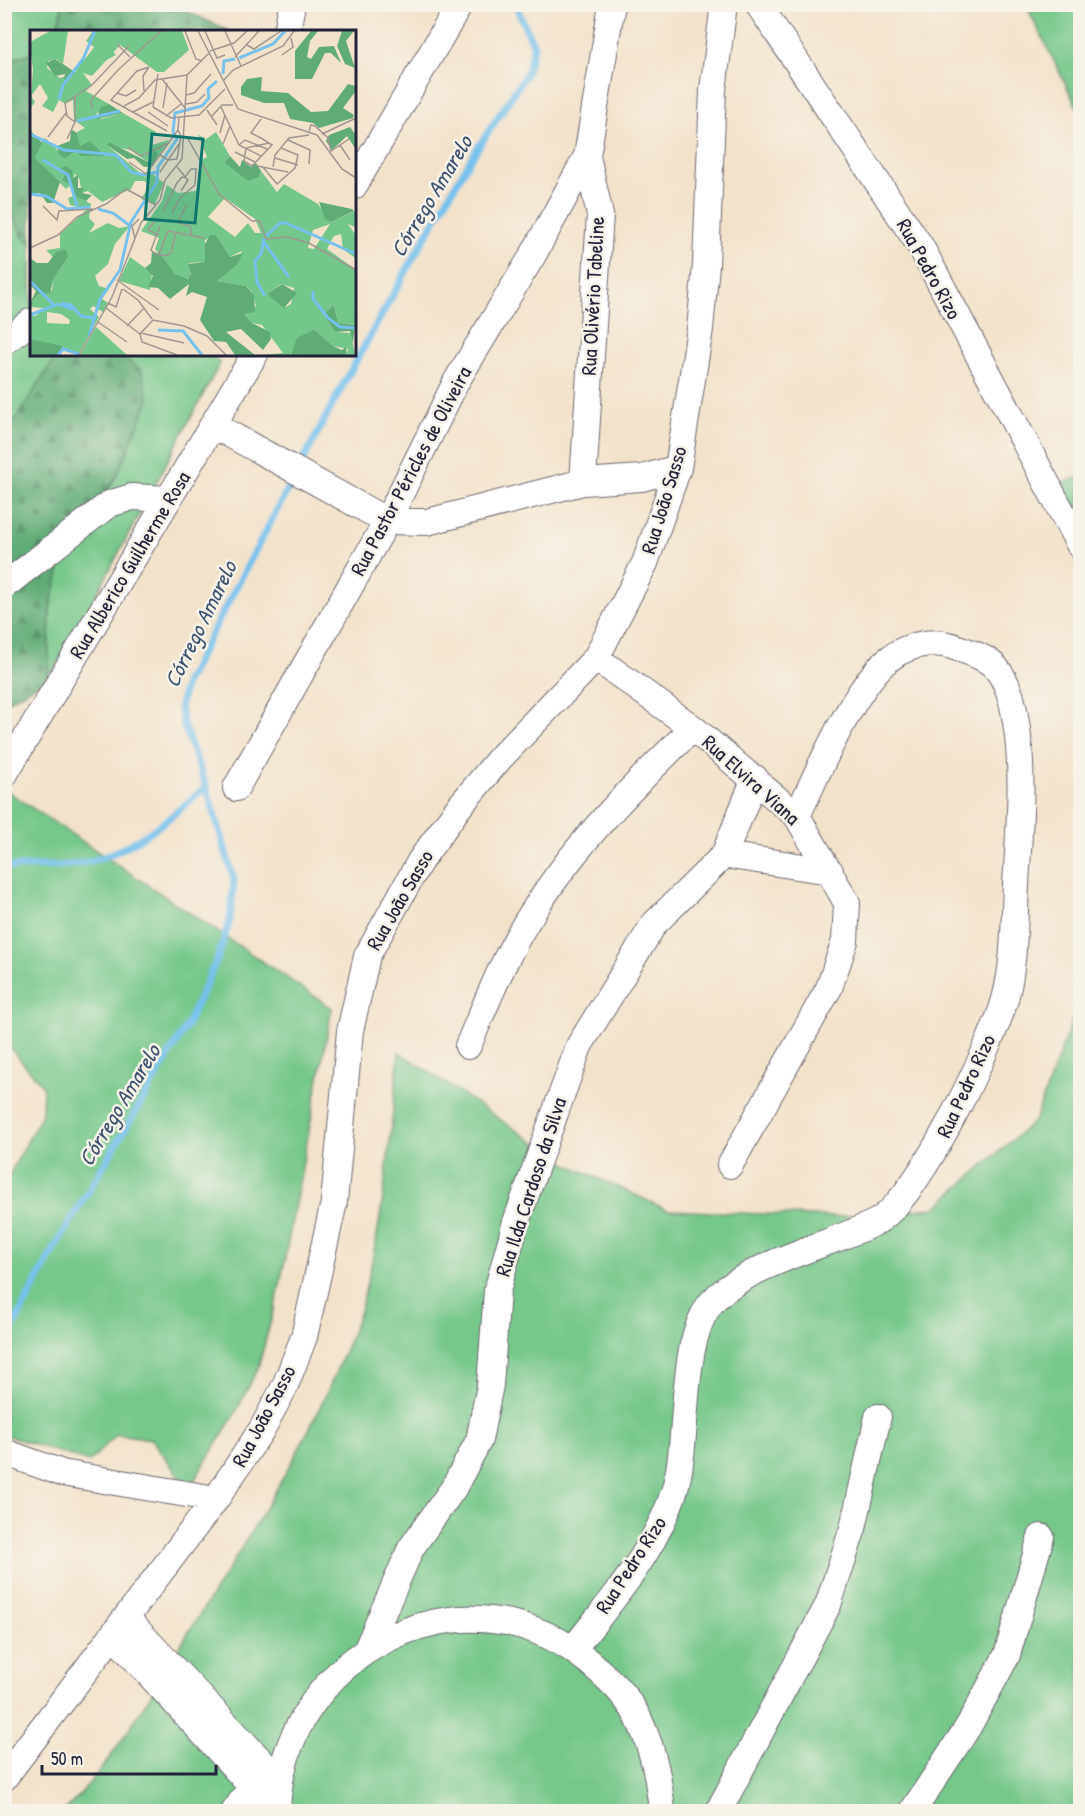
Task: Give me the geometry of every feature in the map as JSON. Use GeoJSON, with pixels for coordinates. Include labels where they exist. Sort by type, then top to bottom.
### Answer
{"type":"FeatureCollection","features":[{"type":"Feature","properties":{"kind":"street"},"geometry":{"type":"LineString","coordinates":[[287,30],[292,4]]}},
{"type":"Feature","properties":{"kind":"street"},"geometry":{"type":"LineString","coordinates":[[356,179],[364,149],[460,4]]}},
{"type":"Feature","properties":{"kind":"street","name":"Rua Olivério Tabeline"},"geometry":{"type":"LineString","coordinates":[[583,482],[600,215],[588,156],[612,4]]}},
{"type":"Feature","properties":{"kind":"street","name":"Rua João Sasso"},"geometry":{"type":"LineString","coordinates":[[4,1778],[121,1628],[216,1500],[262,1429],[285,1386],[303,1337],[334,1202],[350,1031],[368,956],[420,861],[459,807],[500,758],[596,658],[645,563],[678,468],[700,329],[706,265],[713,90],[724,4]]}},
{"type":"Feature","properties":{"kind":"street","name":"Rua Pedro Rizo"},"geometry":{"type":"LineString","coordinates":[[758,4],[921,248],[1080,546]]}},
{"type":"Feature","properties":{"kind":"street","name":"Rua Pastor Péricles de Oliveira"},"geometry":{"type":"LineString","coordinates":[[236,788],[387,521],[457,380],[533,255],[588,156]]}},
{"type":"Feature","properties":{"kind":"street"},"geometry":{"type":"LineString","coordinates":[[4,342],[30,322]]}},
{"type":"Feature","properties":{"kind":"street","name":"Rua Alberico Guilherme Rosa"},"geometry":{"type":"LineString","coordinates":[[4,775],[254,356]]}},
{"type":"Feature","properties":{"kind":"street"},"geometry":{"type":"LineString","coordinates":[[213,424],[387,521],[427,522],[444,519],[583,482],[642,478],[678,468]]}},
{"type":"Feature","properties":{"kind":"street"},"geometry":{"type":"LineString","coordinates":[[4,586],[109,504],[132,497],[169,499]]}},
{"type":"Feature","properties":{"kind":"street","name":"Rua Pedro Rizo"},"geometry":{"type":"LineString","coordinates":[[573,1649],[635,1568],[657,1533],[675,1492],[688,1369],[697,1333],[710,1304],[740,1281],[881,1220],[908,1191],[935,1151],[1003,1007],[1013,947],[1020,769],[1016,719],[1010,690],[995,665],[970,652],[942,643],[912,645],[885,662],[859,693],[797,816]]}},
{"type":"Feature","properties":{"kind":"street","name":"Rua Elvira Viana"},"geometry":{"type":"LineString","coordinates":[[596,658],[693,728],[755,778],[797,816],[847,903],[845,941],[829,988],[730,1165]]}},
{"type":"Feature","properties":{"kind":"street"},"geometry":{"type":"LineString","coordinates":[[468,1047],[498,974],[535,907],[580,847],[640,780],[693,728]]}},
{"type":"Feature","properties":{"kind":"street"},"geometry":{"type":"LineString","coordinates":[[755,778],[724,855],[830,871]]}},
{"type":"Feature","properties":{"kind":"street","name":"Rua Ilda Cardoso da Silva"},"geometry":{"type":"LineString","coordinates":[[366,1649],[411,1548],[453,1489],[479,1440],[490,1385],[497,1291],[516,1222],[579,1046],[654,924],[724,855]]}},
{"type":"Feature","properties":{"kind":"street"},"geometry":{"type":"LineString","coordinates":[[718,1812],[828,1605],[853,1528],[878,1417]]}},
{"type":"Feature","properties":{"kind":"street"},"geometry":{"type":"LineString","coordinates":[[4,1452],[62,1473],[216,1500]]}},
{"type":"Feature","properties":{"kind":"street"},"geometry":{"type":"LineString","coordinates":[[912,1812],[968,1728],[1007,1655],[1041,1538]]}},
{"type":"Feature","properties":{"kind":"street"},"geometry":{"type":"LineString","coordinates":[[234,1812],[266,1778],[290,1742],[309,1705],[335,1674],[366,1649],[416,1627],[470,1619],[524,1626],[573,1649],[612,1681],[641,1722],[658,1769],[662,1812]]}},
{"type":"Feature","properties":{"kind":"street"},"geometry":{"type":"LineString","coordinates":[[121,1628],[266,1778],[276,1812]]}},
{"type":"Feature","properties":{"kind":"green space"},"geometry":{"type":"Polygon","coordinates":[[[5,5],[63,5],[56,30],[30,30],[30,53],[5,62],[5,5]]]}},
{"type":"Feature","properties":{"kind":"green space"},"geometry":{"type":"Polygon","coordinates":[[[63,5],[174,5],[227,30],[56,30],[63,5]]]}},
{"type":"Feature","properties":{"kind":"green space"},"geometry":{"type":"Polygon","coordinates":[[[1026,5],[1080,5],[1080,113],[1026,5]]]}},
{"type":"Feature","properties":{"kind":"green space"},"geometry":{"type":"Polygon","coordinates":[[[30,54],[30,242],[23,237],[5,199],[5,62],[30,54]]]}},
{"type":"Feature","properties":{"kind":"green space"},"geometry":{"type":"Polygon","coordinates":[[[5,199],[23,237],[30,242],[30,356],[57,356],[5,437],[5,199]]]}},
{"type":"Feature","properties":{"kind":"green space"},"geometry":{"type":"Polygon","coordinates":[[[57,356],[121,356],[142,371],[149,400],[118,473],[98,508],[76,535],[59,571],[50,608],[48,678],[5,703],[4,437],[57,356]]]}},
{"type":"Feature","properties":{"kind":"green space"},"geometry":{"type":"Polygon","coordinates":[[[121,356],[211,356],[220,363],[72,640],[48,678],[50,608],[59,571],[142,371],[121,356]]]}},
{"type":"Feature","properties":{"kind":"green space"},"geometry":{"type":"Polygon","coordinates":[[[1080,477],[1080,545],[1054,486],[1080,477]]]}},
{"type":"Feature","properties":{"kind":"green space"},"geometry":{"type":"Polygon","coordinates":[[[4,789],[332,1008],[278,1295],[258,1368],[236,1412],[189,1489],[151,1439],[117,1434],[89,1462],[5,1435],[5,1183],[42,1114],[43,1086],[5,1042],[4,789]]]}},
{"type":"Feature","properties":{"kind":"green space"},"geometry":{"type":"Polygon","coordinates":[[[1080,999],[1080,1811],[63,1812],[100,1771],[132,1725],[271,1499],[325,1397],[357,1321],[369,1276],[381,1212],[399,1052],[567,1164],[668,1210],[836,1217],[935,1208],[1035,1120],[1080,999]]]}},
{"type":"Feature","properties":{"kind":"waterway","name":"Córrego Amarelo"},"geometry":{"type":"LineString","coordinates":[[4,1344],[54,1249],[187,1025],[218,957],[230,919],[234,880],[206,786],[183,724],[180,707],[185,684],[345,381],[424,239],[470,160],[526,74],[534,46],[515,4]]}},
{"type":"Feature","properties":{"kind":"waterway"},"geometry":{"type":"LineString","coordinates":[[4,867],[71,865],[109,855],[161,825],[206,786]]}}]}
